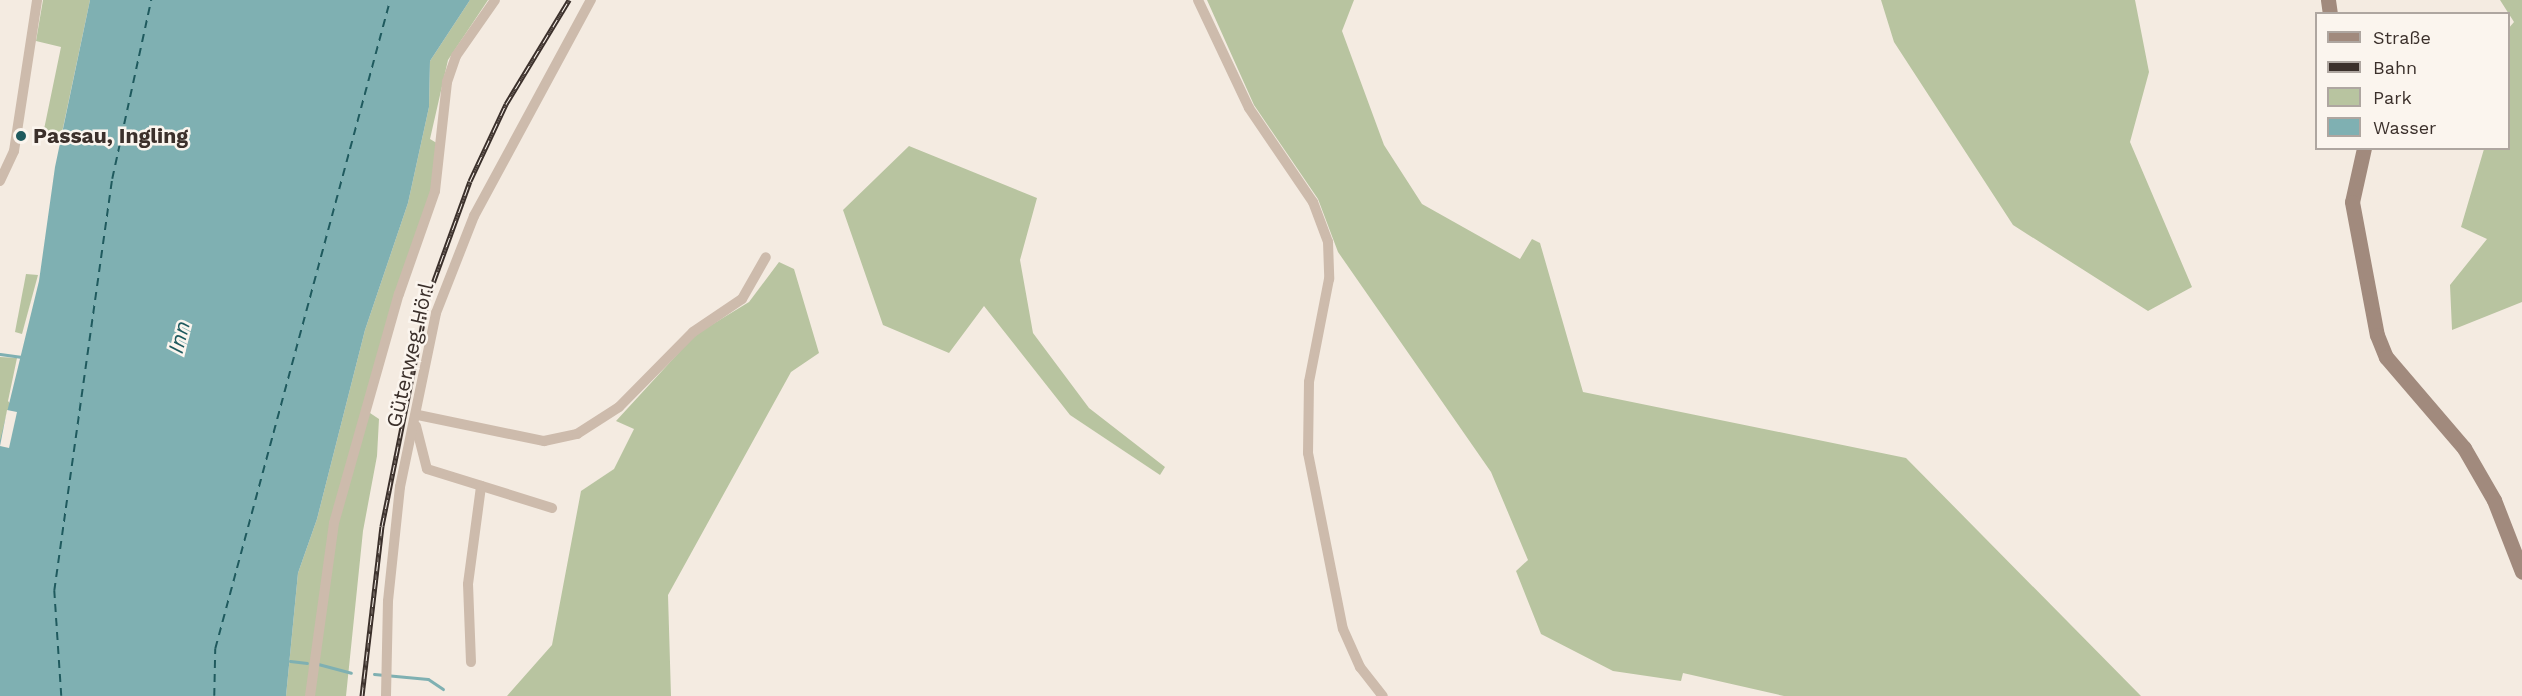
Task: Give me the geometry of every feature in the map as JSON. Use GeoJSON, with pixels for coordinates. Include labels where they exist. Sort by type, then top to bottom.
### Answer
{"type":"FeatureCollection","features":[{"type":"Feature","properties":{"kind":"street"},"geometry":{"type":"LineString","coordinates":[[0,181],[14,151],[37,0]]}},
{"type":"Feature","properties":{"kind":"street"},"geometry":{"type":"LineString","coordinates":[[310,696],[334,522],[399,294],[435,191],[447,82],[456,56],[495,0]]}},
{"type":"Feature","properties":{"kind":"street","name":"Güterweg Hörl"},"geometry":{"type":"LineString","coordinates":[[386,696],[390,663],[391,569],[400,487],[417,421],[424,358],[463,240],[591,0]]}},
{"type":"Feature","properties":{"kind":"street"},"geometry":{"type":"LineString","coordinates":[[1198,0],[1249,108],[1312,202],[1328,242],[1329,279],[1309,382],[1308,453],[1343,628],[1360,667],[1383,696]]}},
{"type":"Feature","properties":{"kind":"street"},"geometry":{"type":"LineString","coordinates":[[2364,150],[2352,202],[2376,335],[2386,357],[2464,448],[2494,500],[2522,572]]}},
{"type":"Feature","properties":{"kind":"street"},"geometry":{"type":"LineString","coordinates":[[552,508],[427,469],[417,421],[543,441],[577,434],[619,407],[693,332],[742,299],[766,257]]}},
{"type":"Feature","properties":{"kind":"street"},"geometry":{"type":"LineString","coordinates":[[471,662],[468,584],[480,486]]}},
{"type":"Feature","properties":{"kind":"green space"},"geometry":{"type":"Polygon","coordinates":[[[43,0],[90,0],[60,142],[42,139],[61,47],[36,41],[43,0]]]}},
{"type":"Feature","properties":{"kind":"green space"},"geometry":{"type":"Polygon","coordinates":[[[470,0],[488,0],[448,60],[430,139],[440,145],[433,184],[364,409],[379,419],[377,456],[363,531],[346,696],[286,696],[298,573],[317,519],[365,330],[408,203],[429,107],[430,61],[470,0]]]}},
{"type":"Feature","properties":{"kind":"green space"},"geometry":{"type":"Polygon","coordinates":[[[1207,0],[1354,0],[1342,31],[1384,145],[1422,204],[1520,259],[1532,239],[1540,243],[1583,392],[1906,458],[2141,696],[1784,696],[1683,673],[1681,681],[1613,671],[1541,634],[1516,571],[1528,560],[1491,472],[1338,252],[1318,199],[1254,105],[1207,0]]]}},
{"type":"Feature","properties":{"kind":"green space"},"geometry":{"type":"Polygon","coordinates":[[[1881,0],[2135,0],[2149,72],[2130,142],[2192,287],[2148,311],[2013,225],[1894,42],[1881,0]]]}},
{"type":"Feature","properties":{"kind":"green space"},"geometry":{"type":"Polygon","coordinates":[[[2500,0],[2522,0],[2522,302],[2452,330],[2450,285],[2487,239],[2461,227],[2484,150],[2510,150],[2510,27],[2514,22],[2510,12],[2508,12],[2500,0]]]}},
{"type":"Feature","properties":{"kind":"green space"},"geometry":{"type":"Polygon","coordinates":[[[909,146],[1037,198],[1020,260],[1033,333],[1089,408],[1165,467],[1160,475],[1070,415],[984,306],[949,353],[883,325],[843,210],[909,146]]]}},
{"type":"Feature","properties":{"kind":"green space"},"geometry":{"type":"Polygon","coordinates":[[[779,262],[794,269],[819,353],[791,372],[668,595],[671,696],[507,696],[552,645],[581,491],[614,469],[634,429],[616,421],[695,335],[749,302],[779,262]]]}},
{"type":"Feature","properties":{"kind":"green space"},"geometry":{"type":"Polygon","coordinates":[[[26,274],[38,275],[22,334],[15,332],[26,274]]]}},
{"type":"Feature","properties":{"kind":"green space"},"geometry":{"type":"Polygon","coordinates":[[[0,357],[17,358],[8,401],[17,412],[0,446],[0,357]]]}},
{"type":"Feature","properties":{"kind":"water","name":"Inn"},"geometry":{"type":"Polygon","coordinates":[[[90,0],[470,0],[430,61],[429,107],[408,203],[365,330],[317,519],[298,573],[286,696],[0,696],[0,441],[39,281],[55,167],[90,0]]]}},
{"type":"Feature","properties":{"kind":"pier"},"geometry":{"type":"Polygon","coordinates":[[[7,410],[17,412],[9,448],[0,446],[7,410]]]}},
{"type":"Feature","properties":{"kind":"waterway"},"geometry":{"type":"LineString","coordinates":[[0,354],[22,357]]}},
{"type":"Feature","properties":{"kind":"waterway"},"geometry":{"type":"LineString","coordinates":[[290,661],[307,663]]}},
{"type":"Feature","properties":{"kind":"waterway"},"geometry":{"type":"LineString","coordinates":[[318,664],[351,673]]}},
{"type":"Feature","properties":{"kind":"waterway"},"geometry":{"type":"LineString","coordinates":[[374,674],[428,679],[443,689]]}},
{"type":"Feature","properties":{"kind":"ferry route"},"geometry":{"type":"LineString","coordinates":[[61,696],[54,591],[112,179],[151,0]]}},
{"type":"Feature","properties":{"kind":"ferry route"},"geometry":{"type":"LineString","coordinates":[[214,696],[215,649],[390,0]]}},
{"type":"Feature","properties":{"kind":"railway"},"geometry":{"type":"LineString","coordinates":[[362,696],[382,526],[428,297],[470,181],[506,104],[569,0]]}},
{"type":"Feature","properties":{"kind":"place","name":"Passau, Ingling"},"geometry":{"type":"Point","coordinates":[21,136]}}]}
